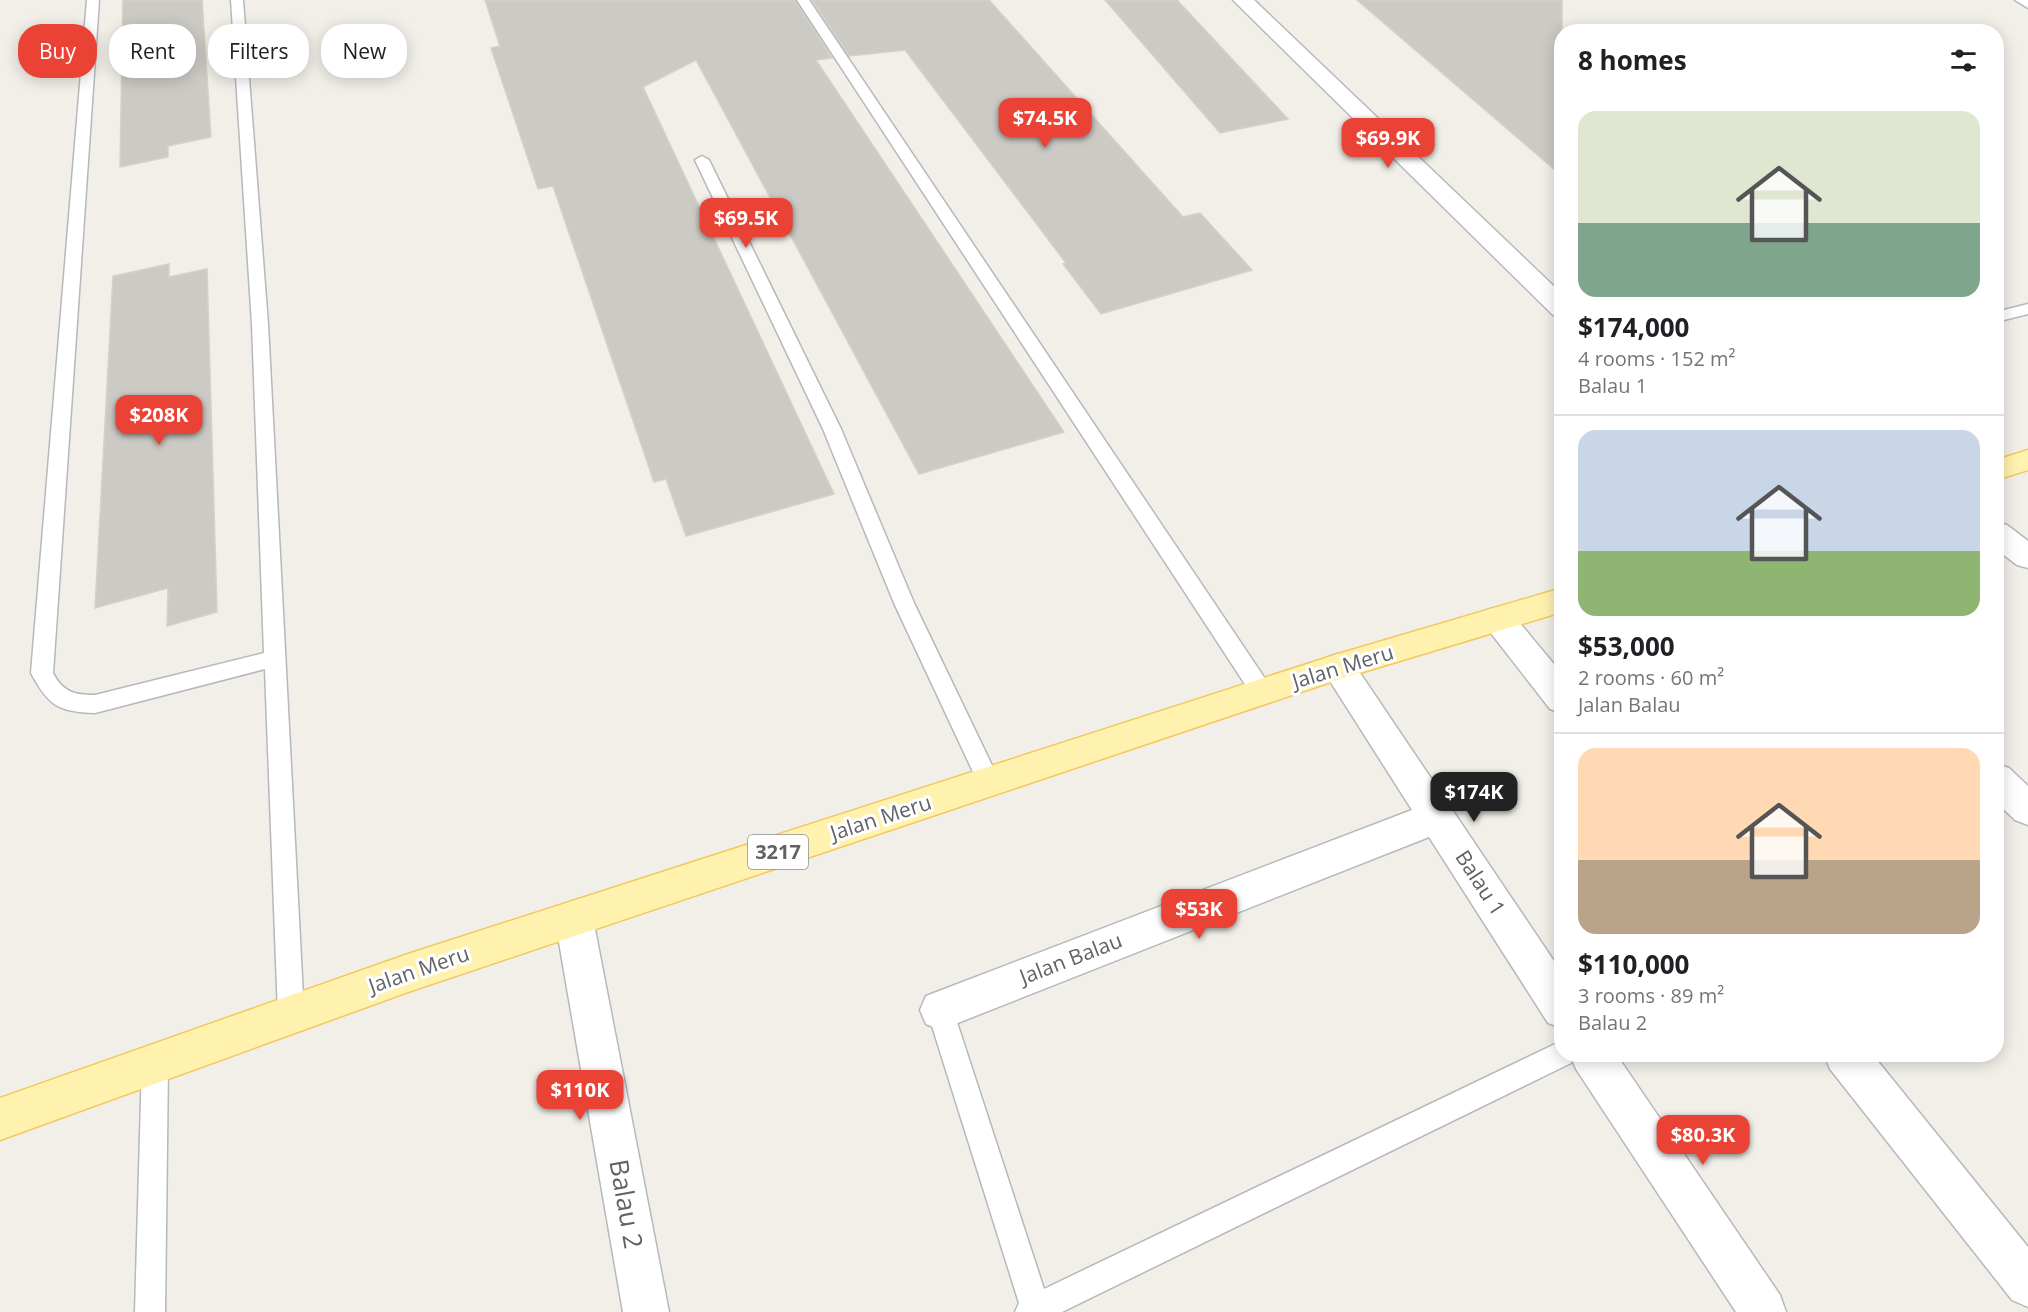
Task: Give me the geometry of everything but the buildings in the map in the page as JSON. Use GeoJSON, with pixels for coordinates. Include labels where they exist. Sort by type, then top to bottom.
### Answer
{"type":"FeatureCollection","features":[{"type":"Feature","properties":{"kind":"main road"},"geometry":{"type":"LineString","coordinates":[[2004,468],[2028,460]]}},
{"type":"Feature","properties":{"kind":"main road","name":"Jalan Meru"},"geometry":{"type":"LineString","coordinates":[[0,1119],[408,973],[1338,667],[1554,602]]}},
{"type":"Feature","properties":{"kind":"street"},"geometry":{"type":"LineString","coordinates":[[1243,0],[1554,301]]}},
{"type":"Feature","properties":{"kind":"street"},"geometry":{"type":"LineString","coordinates":[[2004,539],[2028,557]]}},
{"type":"Feature","properties":{"kind":"street"},"geometry":{"type":"LineString","coordinates":[[1498,619],[1554,689]]}},
{"type":"Feature","properties":{"kind":"street","name":"Balau 1"},"geometry":{"type":"LineString","coordinates":[[1338,667],[1554,997]]}},
{"type":"Feature","properties":{"kind":"street"},"geometry":{"type":"LineString","coordinates":[[2004,786],[2028,809]]}},
{"type":"Feature","properties":{"kind":"street","name":"Jalan Balau"},"geometry":{"type":"LineString","coordinates":[[940,1010],[1437,817]]}},
{"type":"Feature","properties":{"kind":"street","name":"Balau 2"},"geometry":{"type":"LineString","coordinates":[[574,919],[646,1312]]}},
{"type":"Feature","properties":{"kind":"street"},"geometry":{"type":"LineString","coordinates":[[1596,1062],[1763,1312]]}},
{"type":"Feature","properties":{"kind":"street"},"geometry":{"type":"LineString","coordinates":[[1851,1062],[2028,1284]]}},
{"type":"Feature","properties":{"kind":"lane"},"geometry":{"type":"LineString","coordinates":[[93,0],[42,673],[52,693],[67,704],[95,704],[276,658]]}},
{"type":"Feature","properties":{"kind":"lane"},"geometry":{"type":"LineString","coordinates":[[237,0],[260,324],[291,1015]]}},
{"type":"Feature","properties":{"kind":"lane"},"geometry":{"type":"LineString","coordinates":[[803,0],[1262,692]]}},
{"type":"Feature","properties":{"kind":"lane"},"geometry":{"type":"LineString","coordinates":[[2021,0],[2028,4]]}},
{"type":"Feature","properties":{"kind":"lane"},"geometry":{"type":"LineString","coordinates":[[702,160],[832,429],[904,603],[989,782]]}},
{"type":"Feature","properties":{"kind":"lane"},"geometry":{"type":"LineString","coordinates":[[2004,315],[2028,309]]}},
{"type":"Feature","properties":{"kind":"lane"},"geometry":{"type":"LineString","coordinates":[[940,1010],[1033,1311],[1554,1058]]}},
{"type":"Feature","properties":{"kind":"lane"},"geometry":{"type":"LineString","coordinates":[[150,1312],[155,1064]]}}]}
